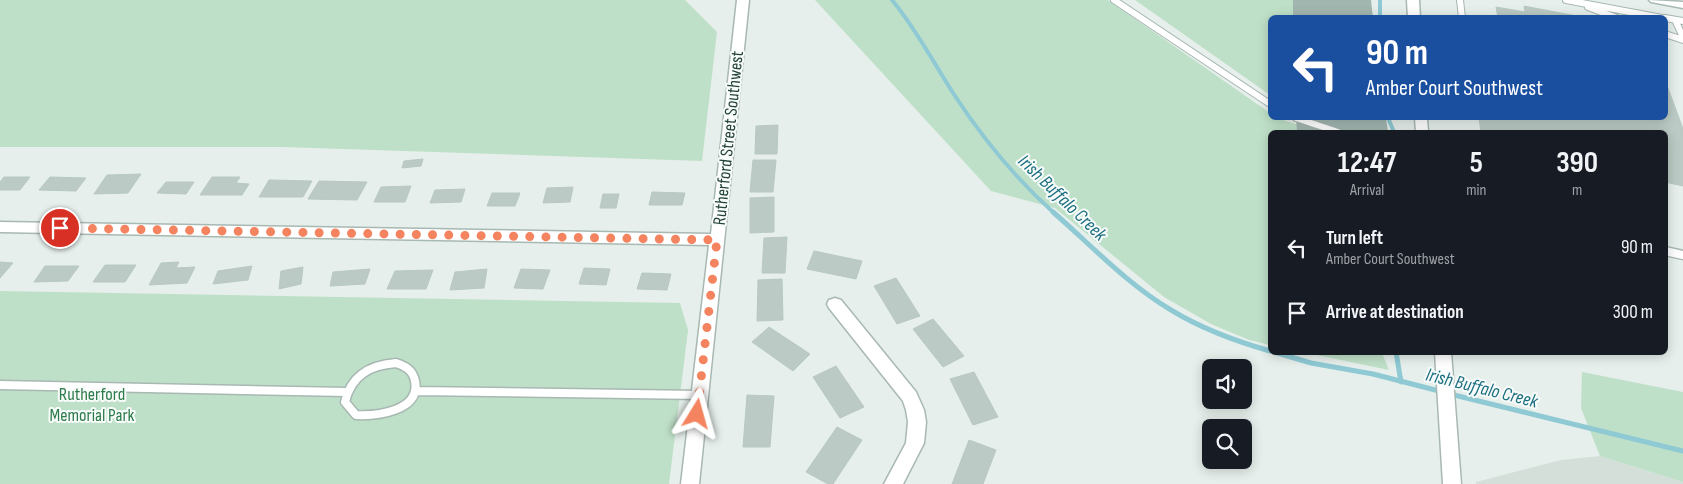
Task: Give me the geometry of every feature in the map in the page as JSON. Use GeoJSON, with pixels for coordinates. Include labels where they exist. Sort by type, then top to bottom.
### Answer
{"type":"FeatureCollection","features":[{"type":"Feature","properties":{"kind":"street","name":"Rutherford Street Southwest"},"geometry":{"type":"LineString","coordinates":[[690,484],[743,0]]}},
{"type":"Feature","properties":{"kind":"street"},"geometry":{"type":"LineString","coordinates":[[1413,0],[1414,15]]}},
{"type":"Feature","properties":{"kind":"street"},"geometry":{"type":"LineString","coordinates":[[1655,0],[1683,5]]}},
{"type":"Feature","properties":{"kind":"street"},"geometry":{"type":"LineString","coordinates":[[0,226],[717,240]]}},
{"type":"Feature","properties":{"kind":"street"},"geometry":{"type":"LineString","coordinates":[[835,304],[910,397],[914,406],[919,426],[917,439],[911,455],[893,484]]}},
{"type":"Feature","properties":{"kind":"street"},"geometry":{"type":"LineString","coordinates":[[1443,355],[1452,457],[1452,484]]}},
{"type":"Feature","properties":{"kind":"lane"},"geometry":{"type":"LineString","coordinates":[[1114,0],[1268,103]]}},
{"type":"Feature","properties":{"kind":"lane"},"geometry":{"type":"LineString","coordinates":[[1460,0],[1462,15]]}},
{"type":"Feature","properties":{"kind":"lane"},"geometry":{"type":"LineString","coordinates":[[1566,0],[1647,15]]}},
{"type":"Feature","properties":{"kind":"lane"},"geometry":{"type":"LineString","coordinates":[[1577,2],[1610,15]]}},
{"type":"Feature","properties":{"kind":"lane"},"geometry":{"type":"LineString","coordinates":[[1668,19],[1683,21]]}},
{"type":"Feature","properties":{"kind":"lane"},"geometry":{"type":"LineString","coordinates":[[1675,20],[1683,39]]}},
{"type":"Feature","properties":{"kind":"lane"},"geometry":{"type":"LineString","coordinates":[[1668,35],[1683,39]]}},
{"type":"Feature","properties":{"kind":"lane"},"geometry":{"type":"LineString","coordinates":[[1302,120],[1332,130]]}},
{"type":"Feature","properties":{"kind":"lane"},"geometry":{"type":"LineString","coordinates":[[1668,252],[1683,255]]}},
{"type":"Feature","properties":{"kind":"lane"},"geometry":{"type":"LineString","coordinates":[[396,363],[407,367],[412,372],[417,385],[416,391],[401,407],[377,416],[356,415],[345,402],[346,392],[350,384],[365,371],[375,366],[396,363]]}},
{"type":"Feature","properties":{"kind":"lane"},"geometry":{"type":"LineString","coordinates":[[0,385],[346,392]]}},
{"type":"Feature","properties":{"kind":"lane"},"geometry":{"type":"LineString","coordinates":[[416,391],[700,395]]}},
{"type":"Feature","properties":{"kind":"shaded area"},"geometry":{"type":"Polygon","coordinates":[[[1600,456],[1683,482],[1683,484],[1476,484],[1476,482],[1561,460],[1600,456]]]}},
{"type":"Feature","properties":{"kind":"green space"},"geometry":{"type":"Polygon","coordinates":[[[0,0],[685,0],[717,32],[702,161],[282,147],[0,147],[0,0]]]}},
{"type":"Feature","properties":{"kind":"green space"},"geometry":{"type":"Polygon","coordinates":[[[815,0],[1108,0],[1268,112],[1268,120],[1283,120],[1314,130],[1268,130],[1268,345],[1249,340],[1211,324],[1164,297],[1055,208],[991,191],[815,0]]]}},
{"type":"Feature","properties":{"kind":"green space"},"geometry":{"type":"Polygon","coordinates":[[[1135,0],[1312,0],[1314,15],[1268,15],[1268,94],[1135,0]]]}},
{"type":"Feature","properties":{"kind":"green space","name":"Rutherford Memorial Park"},"geometry":{"type":"Polygon","coordinates":[[[0,291],[680,303],[688,330],[669,484],[0,484],[0,291]]]}},
{"type":"Feature","properties":{"kind":"green space"},"geometry":{"type":"Polygon","coordinates":[[[1317,355],[1383,355],[1389,370],[1317,355]]]}},
{"type":"Feature","properties":{"kind":"green space"},"geometry":{"type":"Polygon","coordinates":[[[1582,372],[1683,392],[1683,482],[1600,456],[1581,408],[1582,372]]]}},
{"type":"Feature","properties":{"kind":"building"},"geometry":{"type":"Polygon","coordinates":[[[1524,6],[1571,15],[1497,15],[1496,7],[1525,12],[1524,6]]]}},
{"type":"Feature","properties":{"kind":"building"},"geometry":{"type":"Polygon","coordinates":[[[1668,88],[1683,129],[1683,186],[1668,183],[1668,130],[1481,130],[1479,120],[1668,120],[1668,88]]]}},
{"type":"Feature","properties":{"kind":"building"},"geometry":{"type":"Polygon","coordinates":[[[778,125],[777,154],[755,154],[756,126],[778,125]]]}},
{"type":"Feature","properties":{"kind":"building"},"geometry":{"type":"Polygon","coordinates":[[[423,159],[421,166],[402,168],[404,161],[423,159]]]}},
{"type":"Feature","properties":{"kind":"building"},"geometry":{"type":"Polygon","coordinates":[[[753,160],[776,160],[773,192],[750,192],[753,160]]]}},
{"type":"Feature","properties":{"kind":"building"},"geometry":{"type":"Polygon","coordinates":[[[141,174],[128,193],[94,194],[107,175],[141,174]]]}},
{"type":"Feature","properties":{"kind":"building"},"geometry":{"type":"Polygon","coordinates":[[[4,177],[30,177],[20,190],[0,190],[0,182],[4,177]]]}},
{"type":"Feature","properties":{"kind":"building"},"geometry":{"type":"Polygon","coordinates":[[[50,177],[86,178],[76,191],[39,190],[50,177]]]}},
{"type":"Feature","properties":{"kind":"building"},"geometry":{"type":"Polygon","coordinates":[[[212,177],[240,177],[236,183],[249,184],[242,195],[200,195],[212,177]]]}},
{"type":"Feature","properties":{"kind":"building"},"geometry":{"type":"Polygon","coordinates":[[[269,180],[312,181],[303,197],[259,197],[269,180]]]}},
{"type":"Feature","properties":{"kind":"building"},"geometry":{"type":"Polygon","coordinates":[[[319,181],[367,182],[357,200],[308,199],[319,181]]]}},
{"type":"Feature","properties":{"kind":"building"},"geometry":{"type":"Polygon","coordinates":[[[166,182],[194,182],[186,194],[157,193],[166,182]]]}},
{"type":"Feature","properties":{"kind":"building"},"geometry":{"type":"Polygon","coordinates":[[[411,186],[405,202],[374,202],[381,187],[411,186]]]}},
{"type":"Feature","properties":{"kind":"building"},"geometry":{"type":"Polygon","coordinates":[[[573,187],[570,202],[543,203],[547,188],[573,187]]]}},
{"type":"Feature","properties":{"kind":"building"},"geometry":{"type":"Polygon","coordinates":[[[465,189],[461,202],[430,203],[435,190],[465,189]]]}},
{"type":"Feature","properties":{"kind":"building"},"geometry":{"type":"Polygon","coordinates":[[[652,192],[685,193],[682,205],[649,205],[652,192]]]}},
{"type":"Feature","properties":{"kind":"building"},"geometry":{"type":"Polygon","coordinates":[[[492,193],[520,193],[515,206],[487,206],[492,193]]]}},
{"type":"Feature","properties":{"kind":"building"},"geometry":{"type":"Polygon","coordinates":[[[603,194],[619,194],[616,208],[600,208],[603,194]]]}},
{"type":"Feature","properties":{"kind":"building"},"geometry":{"type":"Polygon","coordinates":[[[774,197],[774,232],[750,233],[750,198],[774,197]]]}},
{"type":"Feature","properties":{"kind":"building"},"geometry":{"type":"Polygon","coordinates":[[[787,237],[785,273],[762,273],[764,238],[787,237]]]}},
{"type":"Feature","properties":{"kind":"building"},"geometry":{"type":"Polygon","coordinates":[[[814,251],[862,261],[856,279],[807,269],[814,251]]]}},
{"type":"Feature","properties":{"kind":"building"},"geometry":{"type":"Polygon","coordinates":[[[0,262],[13,263],[0,278],[0,262]]]}},
{"type":"Feature","properties":{"kind":"building"},"geometry":{"type":"Polygon","coordinates":[[[179,262],[176,268],[195,267],[187,283],[149,285],[161,263],[179,262]]]}},
{"type":"Feature","properties":{"kind":"building"},"geometry":{"type":"Polygon","coordinates":[[[105,265],[136,265],[125,282],[93,282],[105,265]]]}},
{"type":"Feature","properties":{"kind":"building"},"geometry":{"type":"Polygon","coordinates":[[[45,266],[79,266],[68,281],[34,282],[45,266]]]}},
{"type":"Feature","properties":{"kind":"building"},"geometry":{"type":"Polygon","coordinates":[[[252,266],[248,280],[213,284],[218,271],[252,266]]]}},
{"type":"Feature","properties":{"kind":"building"},"geometry":{"type":"Polygon","coordinates":[[[303,267],[301,284],[279,289],[281,271],[303,267]]]}},
{"type":"Feature","properties":{"kind":"building"},"geometry":{"type":"Polygon","coordinates":[[[584,268],[610,269],[606,285],[579,284],[584,268]]]}},
{"type":"Feature","properties":{"kind":"building"},"geometry":{"type":"Polygon","coordinates":[[[370,269],[365,284],[330,286],[333,272],[370,269]]]}},
{"type":"Feature","properties":{"kind":"building"},"geometry":{"type":"Polygon","coordinates":[[[487,269],[484,288],[450,290],[455,272],[487,269]]]}},
{"type":"Feature","properties":{"kind":"building"},"geometry":{"type":"Polygon","coordinates":[[[521,269],[550,270],[543,289],[514,288],[521,269]]]}},
{"type":"Feature","properties":{"kind":"building"},"geometry":{"type":"Polygon","coordinates":[[[433,270],[426,289],[387,289],[395,271],[433,270]]]}},
{"type":"Feature","properties":{"kind":"building"},"geometry":{"type":"Polygon","coordinates":[[[642,273],[671,274],[667,290],[637,289],[642,273]]]}},
{"type":"Feature","properties":{"kind":"building"},"geometry":{"type":"Polygon","coordinates":[[[896,278],[920,316],[897,324],[874,286],[896,278]]]}},
{"type":"Feature","properties":{"kind":"building"},"geometry":{"type":"Polygon","coordinates":[[[782,279],[783,320],[757,321],[758,280],[782,279]]]}},
{"type":"Feature","properties":{"kind":"building"},"geometry":{"type":"Polygon","coordinates":[[[933,319],[964,356],[943,367],[913,329],[933,319]]]}},
{"type":"Feature","properties":{"kind":"building"},"geometry":{"type":"Polygon","coordinates":[[[769,327],[810,354],[793,371],[752,342],[769,327]]]}},
{"type":"Feature","properties":{"kind":"building"},"geometry":{"type":"Polygon","coordinates":[[[836,366],[864,407],[840,418],[813,377],[836,366]]]}},
{"type":"Feature","properties":{"kind":"building"},"geometry":{"type":"Polygon","coordinates":[[[974,372],[998,417],[973,425],[950,379],[974,372]]]}},
{"type":"Feature","properties":{"kind":"building"},"geometry":{"type":"Polygon","coordinates":[[[747,395],[774,396],[770,447],[743,447],[747,395]]]}},
{"type":"Feature","properties":{"kind":"building"},"geometry":{"type":"Polygon","coordinates":[[[837,427],[862,440],[833,484],[828,484],[806,472],[837,427]]]}},
{"type":"Feature","properties":{"kind":"building"},"geometry":{"type":"Polygon","coordinates":[[[969,440],[996,450],[983,484],[952,484],[969,440]]]}},
{"type":"Feature","properties":{"kind":"waterway","name":"Irish Buffalo Creek"},"geometry":{"type":"LineString","coordinates":[[892,0],[977,128],[1013,172],[1054,213]]}},
{"type":"Feature","properties":{"kind":"waterway"},"geometry":{"type":"LineString","coordinates":[[1380,0],[1380,15]]}},
{"type":"Feature","properties":{"kind":"waterway"},"geometry":{"type":"LineString","coordinates":[[1389,120],[1393,130]]}},
{"type":"Feature","properties":{"kind":"waterway","name":"Irish Buffalo Creek"},"geometry":{"type":"LineString","coordinates":[[1053,212],[1110,264],[1155,300],[1207,329],[1268,350]]}},
{"type":"Feature","properties":{"kind":"waterway","name":"Irish Buffalo Creek"},"geometry":{"type":"LineString","coordinates":[[1284,355],[1311,363],[1373,374],[1401,381]]}},
{"type":"Feature","properties":{"kind":"waterway"},"geometry":{"type":"LineString","coordinates":[[1396,355],[1401,381]]}},
{"type":"Feature","properties":{"kind":"waterway","name":"Irish Buffalo Creek"},"geometry":{"type":"LineString","coordinates":[[1401,381],[1443,392]]}},
{"type":"Feature","properties":{"kind":"waterway","name":"Irish Buffalo Creek"},"geometry":{"type":"LineString","coordinates":[[1450,394],[1683,451]]}},
{"type":"Feature","properties":{"kind":"runway"},"geometry":{"type":"LineString","coordinates":[[1332,0],[1333,15]]}},
{"type":"Feature","properties":{"kind":"runway"},"geometry":{"type":"LineString","coordinates":[[1341,120],[1342,130]]}},
{"type":"Feature","properties":{"kind":"route"},"geometry":{"type":"LineString","coordinates":[[60,228],[717,240],[706,350],[697,414]]}}]}
